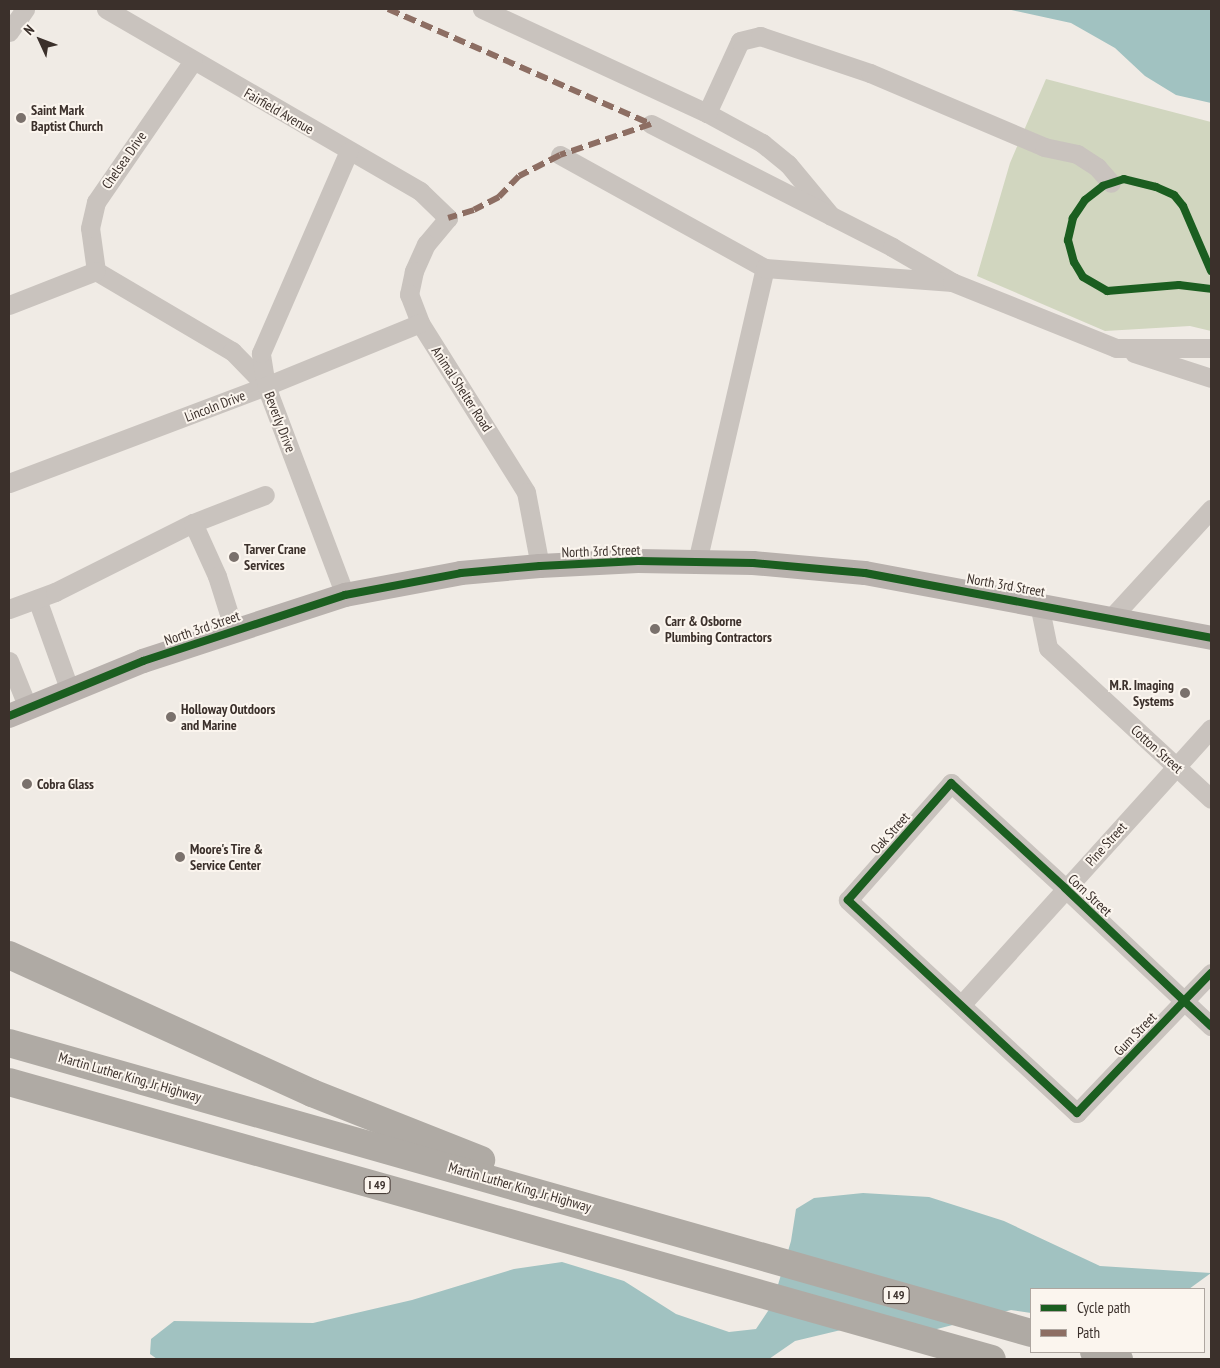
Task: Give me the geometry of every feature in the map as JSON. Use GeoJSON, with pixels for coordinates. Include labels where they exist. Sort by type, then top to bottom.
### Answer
{"type":"FeatureCollection","features":[{"type":"Feature","properties":{"kind":"highway"},"geometry":{"type":"LineString","coordinates":[[9,955],[312,1093],[607,1211]]}},
{"type":"Feature","properties":{"kind":"highway","name":"Martin Luther King, Jr Highway"},"geometry":{"type":"LineString","coordinates":[[9,1043],[607,1211],[1030,1333]]}},
{"type":"Feature","properties":{"kind":"highway","name":"I 49"},"geometry":{"type":"LineString","coordinates":[[9,1082],[140,1117],[855,1323],[992,1359]]}},
{"type":"Feature","properties":{"kind":"highway"},"geometry":{"type":"LineString","coordinates":[[855,1323],[957,1359]]}},
{"type":"Feature","properties":{"kind":"highway"},"geometry":{"type":"LineString","coordinates":[[1098,1353],[1119,1359]]}},
{"type":"Feature","properties":{"kind":"main road","name":"North 3rd Street"},"geometry":{"type":"LineString","coordinates":[[18,712],[143,661],[345,595],[461,573],[540,566],[697,562],[752,563],[864,573],[1039,604],[1211,638]]}},
{"type":"Feature","properties":{"kind":"street"},"geometry":{"type":"LineString","coordinates":[[9,32],[25,9]]}},
{"type":"Feature","properties":{"kind":"street","name":"Fairfield Avenue"},"geometry":{"type":"LineString","coordinates":[[106,9],[420,191],[448,218]]}},
{"type":"Feature","properties":{"kind":"street"},"geometry":{"type":"LineString","coordinates":[[482,9],[707,113],[762,143],[788,164],[831,216]]}},
{"type":"Feature","properties":{"kind":"street"},"geometry":{"type":"LineString","coordinates":[[707,113],[740,41],[760,36],[870,73],[1044,147],[1077,154],[1097,167],[1112,183]]}},
{"type":"Feature","properties":{"kind":"street","name":"Chelsea Drive"},"geometry":{"type":"LineString","coordinates":[[96,271],[90,228],[96,202],[193,61]]}},
{"type":"Feature","properties":{"kind":"street"},"geometry":{"type":"LineString","coordinates":[[651,124],[831,216],[952,282],[1116,348],[1211,378]]}},
{"type":"Feature","properties":{"kind":"street"},"geometry":{"type":"LineString","coordinates":[[266,386],[261,353],[349,151]]}},
{"type":"Feature","properties":{"kind":"street"},"geometry":{"type":"LineString","coordinates":[[560,155],[765,268],[952,282]]}},
{"type":"Feature","properties":{"kind":"street","name":"Animal Shelter Road"},"geometry":{"type":"LineString","coordinates":[[448,218],[431,236],[414,271],[409,294],[420,323],[526,492],[540,566]]}},
{"type":"Feature","properties":{"kind":"street"},"geometry":{"type":"LineString","coordinates":[[697,562],[765,268]]}},
{"type":"Feature","properties":{"kind":"street"},"geometry":{"type":"LineString","coordinates":[[9,305],[96,271]]}},
{"type":"Feature","properties":{"kind":"street","name":"Beverly Drive"},"geometry":{"type":"LineString","coordinates":[[96,271],[232,351],[266,386],[345,595]]}},
{"type":"Feature","properties":{"kind":"street","name":"Lincoln Drive"},"geometry":{"type":"LineString","coordinates":[[9,483],[266,386],[420,323]]}},
{"type":"Feature","properties":{"kind":"street"},"geometry":{"type":"LineString","coordinates":[[1116,348],[1211,348]]}},
{"type":"Feature","properties":{"kind":"street"},"geometry":{"type":"LineString","coordinates":[[9,609],[37,599],[193,524],[266,495]]}},
{"type":"Feature","properties":{"kind":"street"},"geometry":{"type":"LineString","coordinates":[[1112,618],[1211,509]]}},
{"type":"Feature","properties":{"kind":"street"},"geometry":{"type":"LineString","coordinates":[[193,524],[217,576],[234,630]]}},
{"type":"Feature","properties":{"kind":"street"},"geometry":{"type":"LineString","coordinates":[[37,599],[70,691]]}},
{"type":"Feature","properties":{"kind":"street","name":"Cotton Street"},"geometry":{"type":"LineString","coordinates":[[1039,604],[1048,648],[1211,799]]}},
{"type":"Feature","properties":{"kind":"street"},"geometry":{"type":"LineString","coordinates":[[9,661],[18,712]]}},
{"type":"Feature","properties":{"kind":"street","name":"Pine Street"},"geometry":{"type":"LineString","coordinates":[[961,1005],[1211,728]]}},
{"type":"Feature","properties":{"kind":"street","name":"Corn Street"},"geometry":{"type":"LineString","coordinates":[[951,783],[1211,1026]]}},
{"type":"Feature","properties":{"kind":"street","name":"Oak Street"},"geometry":{"type":"LineString","coordinates":[[951,783],[848,900],[961,1005]]}},
{"type":"Feature","properties":{"kind":"street","name":"Gum Street"},"geometry":{"type":"LineString","coordinates":[[961,1005],[1077,1113],[1211,972]]}},
{"type":"Feature","properties":{"kind":"green space"},"geometry":{"type":"Polygon","coordinates":[[[1046,79],[1211,122],[1211,331],[1190,326],[1105,331],[977,276],[1010,163],[1046,79]]]}},
{"type":"Feature","properties":{"kind":"water"},"geometry":{"type":"Polygon","coordinates":[[[1007,9],[1211,9],[1211,103],[1176,95],[1145,76],[1115,48],[1071,23],[1007,9]]]}},
{"type":"Feature","properties":{"kind":"water"},"geometry":{"type":"Polygon","coordinates":[[[863,1193],[929,1197],[1004,1221],[1100,1266],[1211,1273],[1190,1288],[1030,1288],[1030,1313],[1011,1310],[937,1329],[841,1330],[795,1341],[769,1359],[157,1359],[150,1354],[151,1339],[174,1321],[313,1323],[412,1300],[514,1269],[562,1262],[624,1281],[676,1314],[729,1332],[756,1329],[772,1305],[791,1241],[796,1209],[814,1198],[863,1193]]]}},
{"type":"Feature","properties":{"kind":"marked path"},"geometry":{"type":"LineString","coordinates":[[388,9],[651,124],[560,155],[519,176],[499,197],[474,210],[448,218]]}},
{"type":"Feature","properties":{"kind":"cycle path"},"geometry":{"type":"LineString","coordinates":[[1211,271],[1183,206],[1174,195],[1156,187],[1124,179],[1103,186],[1085,200],[1073,218],[1068,240],[1074,262],[1083,277],[1107,291],[1179,285],[1211,289]]}},
{"type":"Feature","properties":{"kind":"cycle path"},"geometry":{"type":"LineString","coordinates":[[9,716],[143,661],[345,595],[461,573],[540,566],[638,561],[753,563],[865,573],[1211,638]]}},
{"type":"Feature","properties":{"kind":"cycle path"},"geometry":{"type":"LineString","coordinates":[[1211,973],[1184,1001],[1077,1113],[848,900],[951,783],[1065,888],[1184,1001],[1211,1026]]}},
{"type":"Feature","properties":{"kind":"place","name":"Saint Mark Baptist Church"},"geometry":{"type":"Point","coordinates":[21,118]}},
{"type":"Feature","properties":{"kind":"place","name":"Tarver Crane Services"},"geometry":{"type":"Point","coordinates":[234,557]}},
{"type":"Feature","properties":{"kind":"place","name":"Carr & Osborne Plumbing Contractors"},"geometry":{"type":"Point","coordinates":[655,629]}},
{"type":"Feature","properties":{"kind":"place","name":"M.R. Imaging Systems"},"geometry":{"type":"Point","coordinates":[1185,693]}},
{"type":"Feature","properties":{"kind":"place","name":"Holloway Outdoors and Marine"},"geometry":{"type":"Point","coordinates":[171,717]}},
{"type":"Feature","properties":{"kind":"place","name":"Cobra Glass"},"geometry":{"type":"Point","coordinates":[27,784]}},
{"type":"Feature","properties":{"kind":"place","name":"Moore's Tire & Service Center"},"geometry":{"type":"Point","coordinates":[180,857]}}]}
